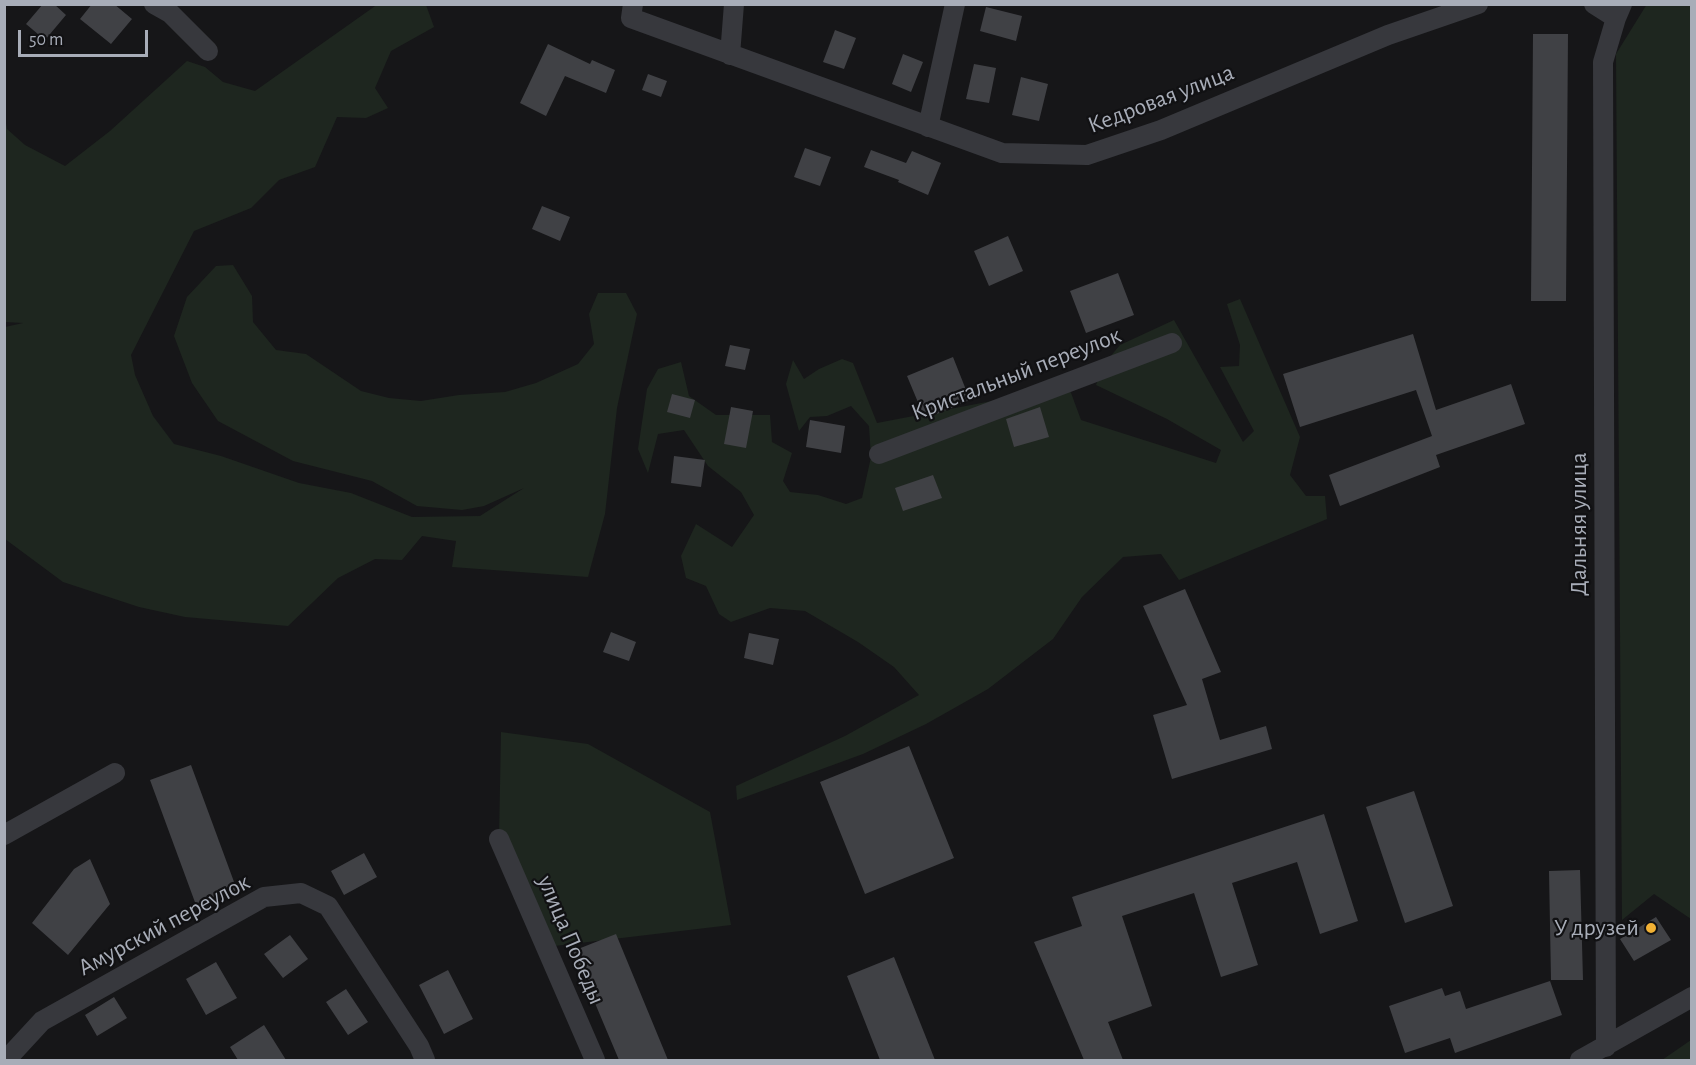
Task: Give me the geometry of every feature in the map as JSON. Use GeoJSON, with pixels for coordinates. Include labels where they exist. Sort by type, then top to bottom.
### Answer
{"type":"FeatureCollection","features":[{"type":"Feature","properties":{"kind":"street"},"geometry":{"type":"LineString","coordinates":[[154,4],[170,13],[208,51]]}},
{"type":"Feature","properties":{"kind":"street","name":"Кедровая улица"},"geometry":{"type":"LineString","coordinates":[[633,4],[631,18],[1002,153],[1087,154],[1161,130],[1388,35],[1478,4]]}},
{"type":"Feature","properties":{"kind":"street"},"geometry":{"type":"LineString","coordinates":[[730,55],[734,4]]}},
{"type":"Feature","properties":{"kind":"street"},"geometry":{"type":"LineString","coordinates":[[928,127],[955,4]]}},
{"type":"Feature","properties":{"kind":"street"},"geometry":{"type":"LineString","coordinates":[[1594,4],[1619,11]]}},
{"type":"Feature","properties":{"kind":"street","name":"Дальняя улица"},"geometry":{"type":"LineString","coordinates":[[1606,1047],[1603,62],[1619,11]]}},
{"type":"Feature","properties":{"kind":"street","name":"Кристальный переулок"},"geometry":{"type":"LineString","coordinates":[[879,454],[1172,343]]}},
{"type":"Feature","properties":{"kind":"street"},"geometry":{"type":"LineString","coordinates":[[4,835],[115,773]]}},
{"type":"Feature","properties":{"kind":"street","name":"улица Победы"},"geometry":{"type":"LineString","coordinates":[[499,840],[595,1060]]}},
{"type":"Feature","properties":{"kind":"street","name":"Амурский переулок"},"geometry":{"type":"LineString","coordinates":[[6,1060],[42,1021],[264,897],[301,893],[328,906],[419,1046],[425,1060]]}},
{"type":"Feature","properties":{"kind":"street"},"geometry":{"type":"LineString","coordinates":[[1580,1060],[1692,997]]}},
{"type":"Feature","properties":{"kind":"shaded area"},"geometry":{"type":"Polygon","coordinates":[[[378,4],[426,5],[434,27],[391,51],[375,88],[388,108],[366,118],[337,117],[315,167],[279,180],[251,208],[194,231],[131,355],[135,375],[153,416],[174,444],[221,456],[299,483],[351,493],[412,517],[480,516],[524,488],[484,506],[462,510],[417,506],[372,481],[293,461],[218,421],[192,383],[174,336],[187,297],[216,266],[233,265],[252,296],[253,322],[276,350],[306,354],[361,391],[389,398],[421,401],[459,395],[505,392],[536,383],[578,364],[594,344],[589,314],[598,293],[626,293],[637,314],[617,408],[605,514],[588,577],[452,567],[456,541],[422,536],[402,560],[375,559],[338,578],[288,626],[185,617],[139,607],[63,582],[5,539],[5,327],[23,323],[5,322],[5,117],[7,129],[25,145],[65,166],[110,131],[187,61],[205,67],[223,82],[255,91],[378,4]]]}},
{"type":"Feature","properties":{"kind":"shaded area"},"geometry":{"type":"Polygon","coordinates":[[[1647,4],[1692,5],[1691,919],[1654,894],[1622,920],[1616,54],[1647,4]]]}},
{"type":"Feature","properties":{"kind":"shaded area"},"geometry":{"type":"Polygon","coordinates":[[[1240,299],[1300,437],[1290,475],[1306,496],[1325,496],[1327,519],[1179,580],[1161,554],[1123,557],[1082,597],[1053,639],[988,689],[926,724],[863,754],[737,800],[736,786],[845,736],[919,695],[894,667],[858,642],[805,611],[770,608],[731,622],[719,614],[706,586],[686,578],[681,556],[696,524],[732,547],[754,515],[741,492],[708,466],[684,430],[658,434],[648,473],[638,449],[647,389],[658,369],[681,362],[689,396],[716,415],[770,415],[772,442],[792,453],[783,481],[790,492],[818,495],[846,504],[862,498],[871,457],[869,426],[851,406],[827,416],[810,417],[799,431],[786,384],[793,360],[804,379],[819,369],[842,359],[853,363],[877,423],[1018,396],[1067,382],[1081,420],[1216,463],[1221,450],[1167,419],[1096,385],[1104,364],[1120,345],[1174,320],[1243,442],[1254,431],[1220,367],[1239,366],[1240,345],[1227,304],[1240,299]]]}},
{"type":"Feature","properties":{"kind":"shaded area"},"geometry":{"type":"Polygon","coordinates":[[[501,732],[588,744],[710,812],[731,925],[546,947],[499,839],[501,732]]]}},
{"type":"Feature","properties":{"kind":"shaded area"},"geometry":{"type":"Polygon","coordinates":[[[1691,1040],[1691,1060],[1662,1060],[1691,1040]]]}},
{"type":"Feature","properties":{"kind":"building"},"geometry":{"type":"Polygon","coordinates":[[[43,4],[54,4],[66,15],[45,40],[26,24],[43,4]]]}},
{"type":"Feature","properties":{"kind":"building"},"geometry":{"type":"Polygon","coordinates":[[[92,4],[114,4],[132,19],[111,44],[80,19],[92,4]]]}},
{"type":"Feature","properties":{"kind":"building"},"geometry":{"type":"Polygon","coordinates":[[[986,7],[1022,16],[1016,41],[980,31],[986,7]]]}},
{"type":"Feature","properties":{"kind":"building"},"geometry":{"type":"Polygon","coordinates":[[[835,30],[856,38],[844,69],[823,62],[835,30]]]}},
{"type":"Feature","properties":{"kind":"building"},"geometry":{"type":"Polygon","coordinates":[[[1533,34],[1568,34],[1566,301],[1531,301],[1533,34]]]}},
{"type":"Feature","properties":{"kind":"building"},"geometry":{"type":"Polygon","coordinates":[[[548,44],[590,64],[592,60],[615,70],[606,93],[565,76],[546,116],[520,103],[548,44]]]}},
{"type":"Feature","properties":{"kind":"building"},"geometry":{"type":"Polygon","coordinates":[[[903,54],[923,62],[911,92],[892,84],[903,54]]]}},
{"type":"Feature","properties":{"kind":"building"},"geometry":{"type":"Polygon","coordinates":[[[974,64],[996,68],[989,103],[966,99],[974,64]]]}},
{"type":"Feature","properties":{"kind":"building"},"geometry":{"type":"Polygon","coordinates":[[[648,74],[667,81],[661,97],[642,90],[648,74]]]}},
{"type":"Feature","properties":{"kind":"building"},"geometry":{"type":"Polygon","coordinates":[[[1021,77],[1048,84],[1039,121],[1012,115],[1021,77]]]}},
{"type":"Feature","properties":{"kind":"building"},"geometry":{"type":"Polygon","coordinates":[[[805,148],[831,157],[820,186],[794,177],[805,148]]]}},
{"type":"Feature","properties":{"kind":"building"},"geometry":{"type":"Polygon","coordinates":[[[871,150],[906,163],[912,151],[941,163],[928,195],[898,182],[899,180],[864,167],[871,150]]]}},
{"type":"Feature","properties":{"kind":"building"},"geometry":{"type":"Polygon","coordinates":[[[542,206],[570,217],[560,241],[532,229],[542,206]]]}},
{"type":"Feature","properties":{"kind":"building"},"geometry":{"type":"Polygon","coordinates":[[[1008,236],[1023,271],[989,286],[974,251],[1008,236]]]}},
{"type":"Feature","properties":{"kind":"building"},"geometry":{"type":"Polygon","coordinates":[[[1118,273],[1134,315],[1086,333],[1070,291],[1118,273]]]}},
{"type":"Feature","properties":{"kind":"building"},"geometry":{"type":"Polygon","coordinates":[[[1413,334],[1436,410],[1511,384],[1525,424],[1436,455],[1440,467],[1340,506],[1329,475],[1432,436],[1416,390],[1300,427],[1283,374],[1413,334]]]}},
{"type":"Feature","properties":{"kind":"building"},"geometry":{"type":"Polygon","coordinates":[[[730,345],[750,349],[745,370],[725,366],[730,345]]]}},
{"type":"Feature","properties":{"kind":"building"},"geometry":{"type":"Polygon","coordinates":[[[953,357],[970,400],[925,419],[907,376],[953,357]]]}},
{"type":"Feature","properties":{"kind":"building"},"geometry":{"type":"Polygon","coordinates":[[[672,394],[695,400],[690,418],[667,412],[672,394]]]}},
{"type":"Feature","properties":{"kind":"building"},"geometry":{"type":"Polygon","coordinates":[[[731,407],[753,411],[746,448],[724,444],[731,407]]]}},
{"type":"Feature","properties":{"kind":"building"},"geometry":{"type":"Polygon","coordinates":[[[1040,407],[1049,437],[1014,447],[1006,419],[1040,407]]]}},
{"type":"Feature","properties":{"kind":"building"},"geometry":{"type":"Polygon","coordinates":[[[810,420],[845,426],[841,453],[806,447],[810,420]]]}},
{"type":"Feature","properties":{"kind":"building"},"geometry":{"type":"Polygon","coordinates":[[[674,456],[705,460],[701,487],[671,483],[674,456]]]}},
{"type":"Feature","properties":{"kind":"building"},"geometry":{"type":"Polygon","coordinates":[[[933,475],[942,498],[903,511],[895,488],[933,475]]]}},
{"type":"Feature","properties":{"kind":"building"},"geometry":{"type":"Polygon","coordinates":[[[1185,589],[1221,672],[1202,679],[1220,740],[1266,726],[1272,749],[1172,779],[1153,715],[1187,705],[1143,606],[1185,589]]]}},
{"type":"Feature","properties":{"kind":"building"},"geometry":{"type":"Polygon","coordinates":[[[611,632],[636,642],[629,661],[603,652],[611,632]]]}},
{"type":"Feature","properties":{"kind":"building"},"geometry":{"type":"Polygon","coordinates":[[[749,633],[779,639],[773,665],[744,658],[749,633]]]}},
{"type":"Feature","properties":{"kind":"building"},"geometry":{"type":"Polygon","coordinates":[[[909,746],[954,858],[865,894],[820,782],[909,746]]]}},
{"type":"Feature","properties":{"kind":"building"},"geometry":{"type":"Polygon","coordinates":[[[191,765],[237,890],[196,905],[150,780],[191,765]]]}},
{"type":"Feature","properties":{"kind":"building"},"geometry":{"type":"Polygon","coordinates":[[[1414,791],[1453,906],[1405,923],[1366,807],[1414,791]]]}},
{"type":"Feature","properties":{"kind":"building"},"geometry":{"type":"Polygon","coordinates":[[[1324,814],[1358,921],[1320,934],[1297,862],[1232,883],[1258,965],[1221,977],[1194,893],[1122,916],[1152,1006],[1108,1022],[1123,1060],[1084,1060],[1034,942],[1082,926],[1072,897],[1324,814]]]}},
{"type":"Feature","properties":{"kind":"building"},"geometry":{"type":"Polygon","coordinates":[[[364,853],[377,877],[344,895],[331,871],[364,853]]]}},
{"type":"Feature","properties":{"kind":"building"},"geometry":{"type":"Polygon","coordinates":[[[90,859],[110,904],[68,955],[32,923],[74,869],[90,859]]]}},
{"type":"Feature","properties":{"kind":"building"},"geometry":{"type":"Polygon","coordinates":[[[1580,870],[1583,980],[1551,980],[1549,871],[1580,870]]]}},
{"type":"Feature","properties":{"kind":"building","name":"У друзей"},"geometry":{"type":"Polygon","coordinates":[[[1656,917],[1671,940],[1634,961],[1620,939],[1656,917]]]}},
{"type":"Feature","properties":{"kind":"building"},"geometry":{"type":"Polygon","coordinates":[[[616,934],[668,1060],[619,1060],[573,951],[616,934]]]}},
{"type":"Feature","properties":{"kind":"building"},"geometry":{"type":"Polygon","coordinates":[[[290,935],[308,959],[283,978],[264,954],[290,935]]]}},
{"type":"Feature","properties":{"kind":"building"},"geometry":{"type":"Polygon","coordinates":[[[894,957],[935,1060],[880,1060],[847,976],[894,957]]]}},
{"type":"Feature","properties":{"kind":"building"},"geometry":{"type":"Polygon","coordinates":[[[216,962],[237,998],[206,1015],[186,979],[216,962]]]}},
{"type":"Feature","properties":{"kind":"building"},"geometry":{"type":"Polygon","coordinates":[[[448,970],[473,1019],[444,1034],[419,985],[448,970]]]}},
{"type":"Feature","properties":{"kind":"building"},"geometry":{"type":"Polygon","coordinates":[[[1550,981],[1562,1015],[1455,1053],[1450,1038],[1405,1053],[1389,1006],[1442,988],[1445,996],[1460,991],[1466,1009],[1550,981]]]}},
{"type":"Feature","properties":{"kind":"building"},"geometry":{"type":"Polygon","coordinates":[[[346,989],[368,1022],[348,1035],[326,1002],[346,989]]]}},
{"type":"Feature","properties":{"kind":"building"},"geometry":{"type":"Polygon","coordinates":[[[114,997],[127,1018],[97,1036],[85,1015],[114,997]]]}},
{"type":"Feature","properties":{"kind":"building"},"geometry":{"type":"Polygon","coordinates":[[[264,1025],[286,1060],[238,1060],[230,1047],[264,1025]]]}},
{"type":"Feature","properties":{"kind":"place","name":"У друзей"},"geometry":{"type":"Point","coordinates":[1651,928]}}]}
